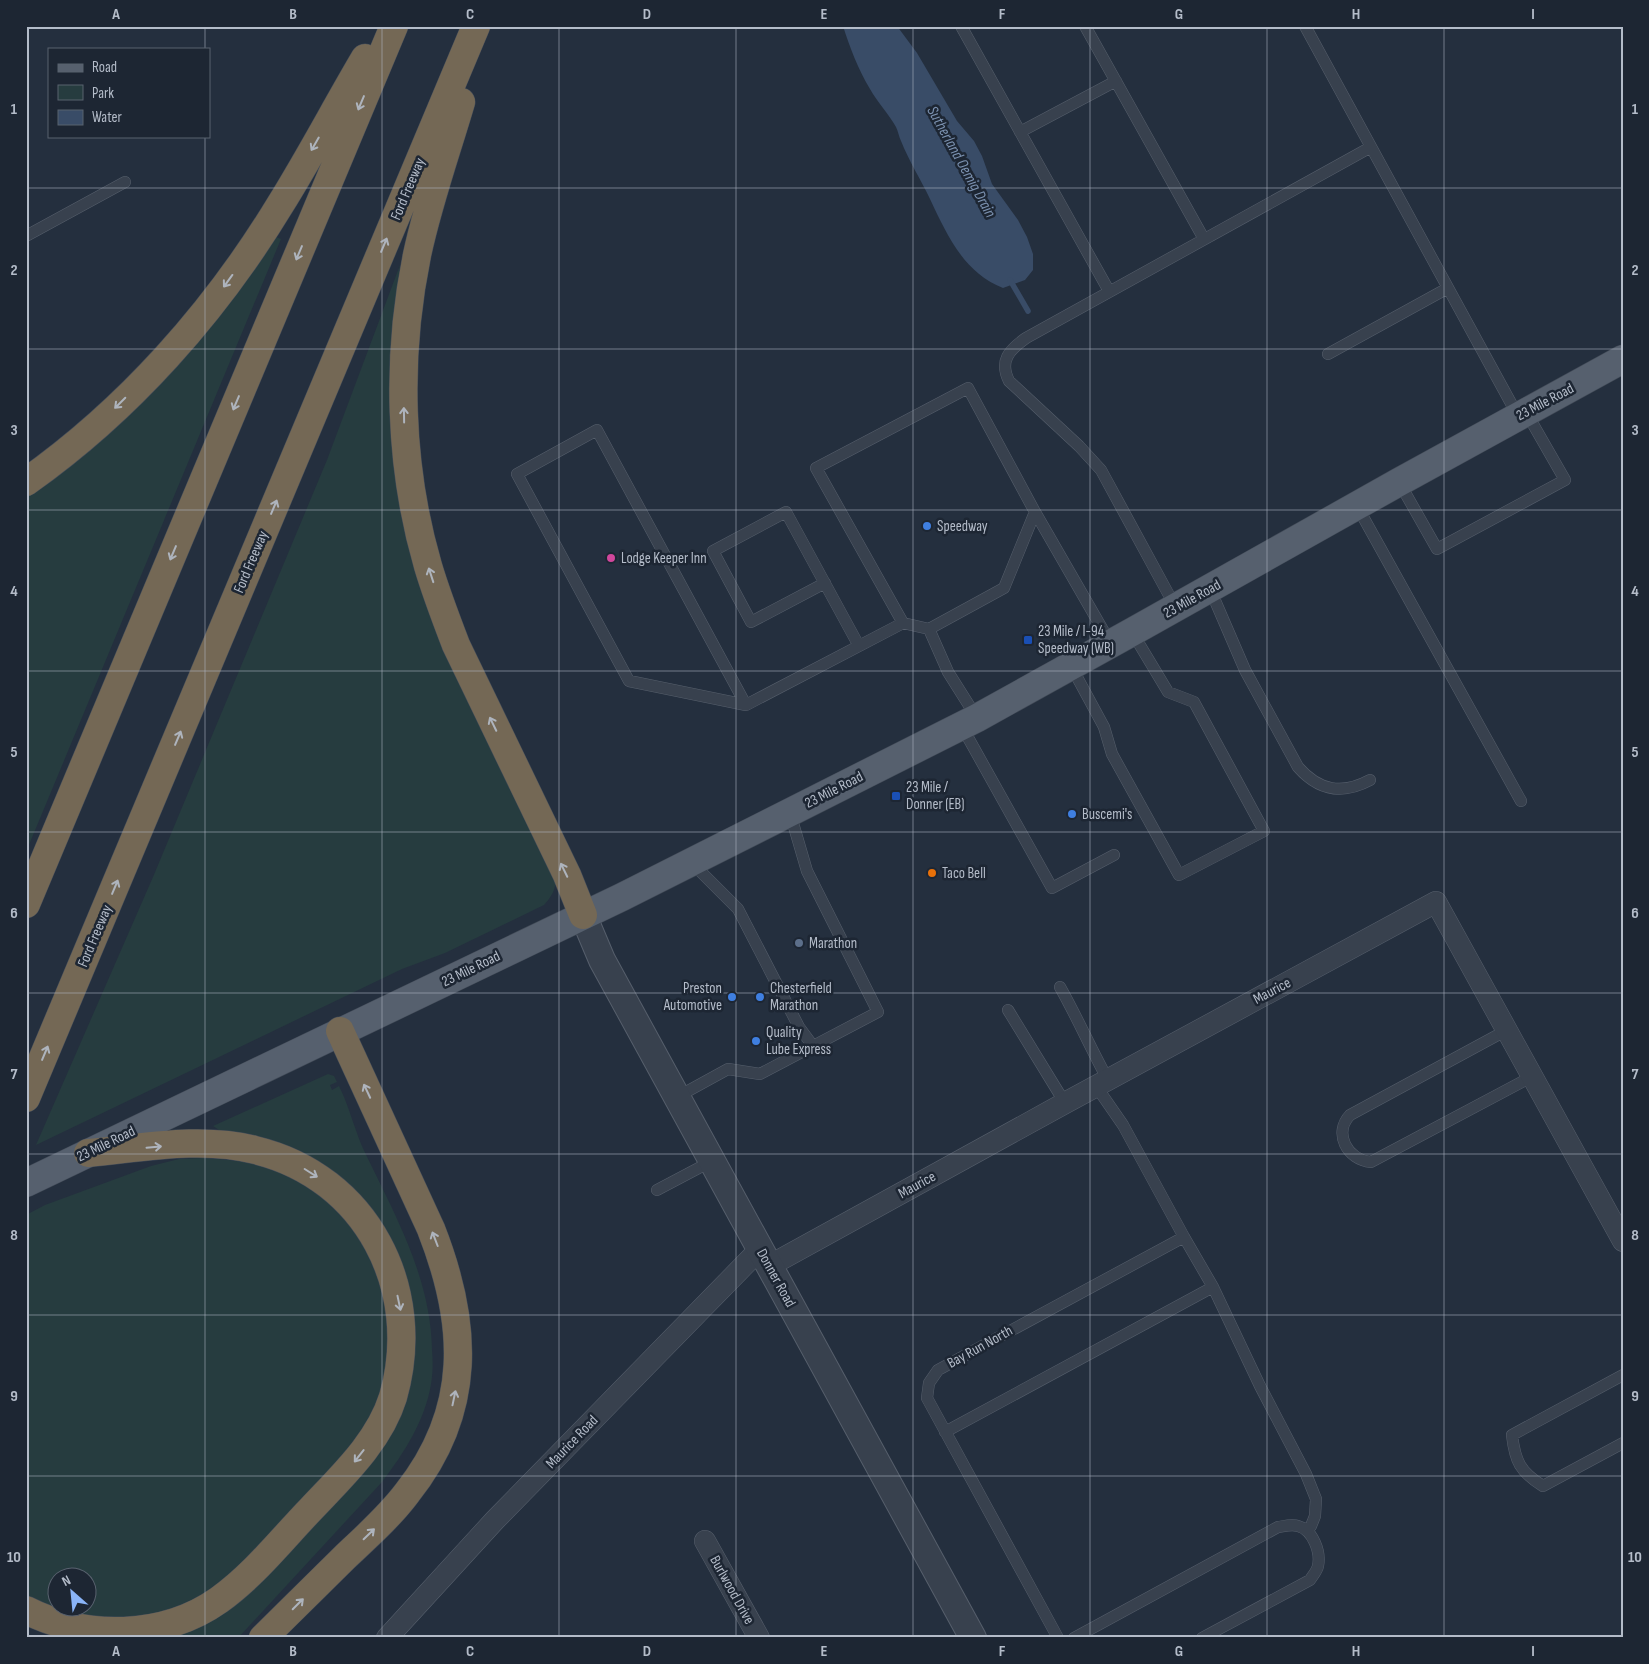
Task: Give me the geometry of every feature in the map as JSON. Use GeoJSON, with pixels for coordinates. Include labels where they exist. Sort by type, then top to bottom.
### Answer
{"type":"FeatureCollection","features":[{"type":"Feature","properties":{"kind":"highway"},"geometry":{"type":"LineString","coordinates":[[26,482],[75,445],[114,410],[185,338],[247,255],[280,206],[383,26]]}},
{"type":"Feature","properties":{"kind":"highway"},"geometry":{"type":"LineString","coordinates":[[26,904],[394,26]]}},
{"type":"Feature","properties":{"kind":"highway","name":"Ford Freeway"},"geometry":{"type":"LineString","coordinates":[[26,1098],[476,26]]}},
{"type":"Feature","properties":{"kind":"highway"},"geometry":{"type":"LineString","coordinates":[[484,26],[430,203],[417,255],[404,348],[404,431],[416,516],[428,566],[441,608],[474,684],[567,875],[583,915]]}},
{"type":"Feature","properties":{"kind":"highway"},"geometry":{"type":"LineString","coordinates":[[263,1638],[408,1493],[426,1466],[441,1438],[451,1410],[456,1385],[458,1360],[457,1321],[451,1288],[442,1257],[432,1229],[340,1031]]}},
{"type":"Feature","properties":{"kind":"highway"},"geometry":{"type":"LineString","coordinates":[[26,1610],[61,1624],[111,1632],[138,1630],[165,1624],[192,1615],[218,1601],[242,1581],[347,1471],[362,1452],[382,1423],[392,1398],[398,1370],[402,1339],[401,1312],[394,1282],[384,1254],[369,1228],[332,1187],[285,1159],[255,1149],[225,1144],[192,1144],[88,1153]]}},
{"type":"Feature","properties":{"kind":"main road","name":"23 Mile Road"},"geometry":{"type":"LineString","coordinates":[[26,1183],[583,915],[790,813],[969,721],[1623,359]]}},
{"type":"Feature","properties":{"kind":"street","name":"Maurice"},"geometry":{"type":"LineString","coordinates":[[764,1257],[1065,1103],[1436,902],[1623,1241]]}},
{"type":"Feature","properties":{"kind":"street","name":"Donner Road"},"geometry":{"type":"LineString","coordinates":[[583,915],[602,960],[973,1638]]}},
{"type":"Feature","properties":{"kind":"street","name":"Maurice Road"},"geometry":{"type":"LineString","coordinates":[[387,1638],[495,1520],[764,1257]]}},
{"type":"Feature","properties":{"kind":"street","name":"Burlwood Drive"},"geometry":{"type":"LineString","coordinates":[[705,1541],[759,1638]]}},
{"type":"Feature","properties":{"kind":"lane"},"geometry":{"type":"LineString","coordinates":[[962,26],[1109,291]]}},
{"type":"Feature","properties":{"kind":"lane"},"geometry":{"type":"LineString","coordinates":[[1085,26],[1204,239]]}},
{"type":"Feature","properties":{"kind":"lane"},"geometry":{"type":"LineString","coordinates":[[1305,26],[1448,288],[1522,414],[1565,480],[1437,549],[1399,482]]}},
{"type":"Feature","properties":{"kind":"lane"},"geometry":{"type":"LineString","coordinates":[[1020,132],[1116,81]]}},
{"type":"Feature","properties":{"kind":"lane"},"geometry":{"type":"LineString","coordinates":[[1176,608],[1101,470],[1079,446],[1009,381],[1005,373],[1005,363],[1009,353],[1016,345],[1109,291],[1371,148]]}},
{"type":"Feature","properties":{"kind":"lane"},"geometry":{"type":"LineString","coordinates":[[26,236],[125,182]]}},
{"type":"Feature","properties":{"kind":"lane"},"geometry":{"type":"LineString","coordinates":[[1328,354],[1448,288]]}},
{"type":"Feature","properties":{"kind":"lane"},"geometry":{"type":"LineString","coordinates":[[903,623],[816,468],[968,388],[1035,512],[1122,638],[1168,692],[1194,702],[1264,831],[1179,875],[1112,754],[1104,727],[1071,666]]}},
{"type":"Feature","properties":{"kind":"lane"},"geometry":{"type":"LineString","coordinates":[[746,706],[597,430],[517,474],[629,681],[746,706],[903,623],[929,629],[1004,588],[1035,512]]}},
{"type":"Feature","properties":{"kind":"lane"},"geometry":{"type":"LineString","coordinates":[[1357,506],[1520,801]]}},
{"type":"Feature","properties":{"kind":"lane"},"geometry":{"type":"LineString","coordinates":[[825,583],[751,622],[713,551],[786,512],[825,583],[859,646]]}},
{"type":"Feature","properties":{"kind":"lane"},"geometry":{"type":"LineString","coordinates":[[1210,589],[1245,670],[1298,767],[1308,778],[1322,786],[1340,790],[1357,787],[1370,780]]}},
{"type":"Feature","properties":{"kind":"lane"},"geometry":{"type":"LineString","coordinates":[[929,629],[969,721],[1052,888],[1114,855]]}},
{"type":"Feature","properties":{"kind":"lane"},"geometry":{"type":"LineString","coordinates":[[677,1097],[728,1069],[760,1074],[878,1012],[807,871],[790,813]]}},
{"type":"Feature","properties":{"kind":"lane"},"geometry":{"type":"LineString","coordinates":[[691,862],[738,909],[799,1027],[813,1046]]}},
{"type":"Feature","properties":{"kind":"lane"},"geometry":{"type":"LineString","coordinates":[[1060,987],[1080,1022],[1092,1050],[1102,1083],[1123,1125],[1213,1287],[1260,1386],[1306,1474],[1316,1499],[1315,1516],[1307,1530]]}},
{"type":"Feature","properties":{"kind":"lane"},"geometry":{"type":"LineString","coordinates":[[1008,1010],[1065,1103]]}},
{"type":"Feature","properties":{"kind":"lane"},"geometry":{"type":"LineString","coordinates":[[1507,1030],[1350,1115],[1343,1122],[1342,1131],[1348,1152],[1354,1158],[1364,1162],[1371,1162],[1533,1076]]}},
{"type":"Feature","properties":{"kind":"lane"},"geometry":{"type":"LineString","coordinates":[[657,1190],[712,1161]]}},
{"type":"Feature","properties":{"kind":"lane","name":"Bay Run North"},"geometry":{"type":"LineString","coordinates":[[1058,1638],[927,1398],[929,1383],[938,1370],[1184,1237]]}},
{"type":"Feature","properties":{"kind":"lane"},"geometry":{"type":"LineString","coordinates":[[945,1432],[1213,1287]]}},
{"type":"Feature","properties":{"kind":"lane"},"geometry":{"type":"LineString","coordinates":[[1623,1375],[1512,1435],[1514,1452],[1519,1466],[1530,1478],[1543,1486],[1623,1443]]}},
{"type":"Feature","properties":{"kind":"lane"},"geometry":{"type":"LineString","coordinates":[[1074,1638],[1278,1527],[1290,1525],[1299,1526],[1307,1530],[1314,1541],[1318,1554],[1316,1572],[1310,1580],[1202,1638]]}},
{"type":"Feature","properties":{"kind":"green space"},"geometry":{"type":"Polygon","coordinates":[[[276,237],[281,239],[26,852],[26,497],[63,469],[276,237]]]}},
{"type":"Feature","properties":{"kind":"green space"},"geometry":{"type":"Polygon","coordinates":[[[400,265],[397,293],[394,442],[556,877],[553,892],[544,905],[445,953],[402,969],[36,1145],[153,877],[327,460],[400,265]]]}},
{"type":"Feature","properties":{"kind":"green space"},"geometry":{"type":"Polygon","coordinates":[[[328,1074],[334,1076],[337,1082],[330,1085],[332,1090],[339,1086],[342,1092],[361,1143],[395,1214],[421,1280],[430,1326],[433,1358],[431,1384],[424,1411],[406,1448],[382,1482],[238,1638],[139,1638],[175,1631],[397,1409],[384,1237],[213,1126],[328,1074]]]}},
{"type":"Feature","properties":{"kind":"green space"},"geometry":{"type":"Polygon","coordinates":[[[203,1158],[250,1163],[278,1171],[293,1178],[322,1197],[349,1223],[360,1237],[376,1267],[387,1318],[387,1367],[382,1390],[375,1408],[354,1441],[329,1472],[234,1572],[198,1598],[162,1612],[124,1618],[86,1616],[98,1616],[98,1566],[48,1566],[48,1606],[26,1597],[26,1215],[45,1205],[151,1166],[179,1159],[203,1158]]]}},
{"type":"Feature","properties":{"kind":"water"},"geometry":{"type":"Polygon","coordinates":[[[843,26],[897,26],[917,53],[957,121],[974,141],[982,156],[992,184],[1018,220],[1027,237],[1033,254],[1033,270],[1025,280],[1003,288],[978,273],[958,251],[943,226],[908,156],[896,127],[873,94],[862,74],[843,26]]]}},
{"type":"Feature","properties":{"kind":"waterway","name":"Sutherland Oemig Drain"},"geometry":{"type":"LineString","coordinates":[[1010,280],[1028,311]]}},
{"type":"Feature","properties":{"kind":"place","name":"Speedway"},"geometry":{"type":"Point","coordinates":[927,526]}},
{"type":"Feature","properties":{"kind":"place","name":"Lodge Keeper Inn"},"geometry":{"type":"Point","coordinates":[611,558]}},
{"type":"Feature","properties":{"kind":"place","name":"23 Mile / I-94 Speedway (WB)"},"geometry":{"type":"Point","coordinates":[1028,640]}},
{"type":"Feature","properties":{"kind":"place","name":"23 Mile / Donner (EB)"},"geometry":{"type":"Point","coordinates":[896,796]}},
{"type":"Feature","properties":{"kind":"place","name":"Buscemi's"},"geometry":{"type":"Point","coordinates":[1072,814]}},
{"type":"Feature","properties":{"kind":"place","name":"Taco Bell"},"geometry":{"type":"Point","coordinates":[932,873]}},
{"type":"Feature","properties":{"kind":"place","name":"Marathon"},"geometry":{"type":"Point","coordinates":[799,943]}},
{"type":"Feature","properties":{"kind":"place","name":"Preston Automotive"},"geometry":{"type":"Point","coordinates":[732,997]}},
{"type":"Feature","properties":{"kind":"place","name":"Chesterfield Marathon"},"geometry":{"type":"Point","coordinates":[760,997]}},
{"type":"Feature","properties":{"kind":"place","name":"Quality Lube Express"},"geometry":{"type":"Point","coordinates":[756,1041]}}]}
